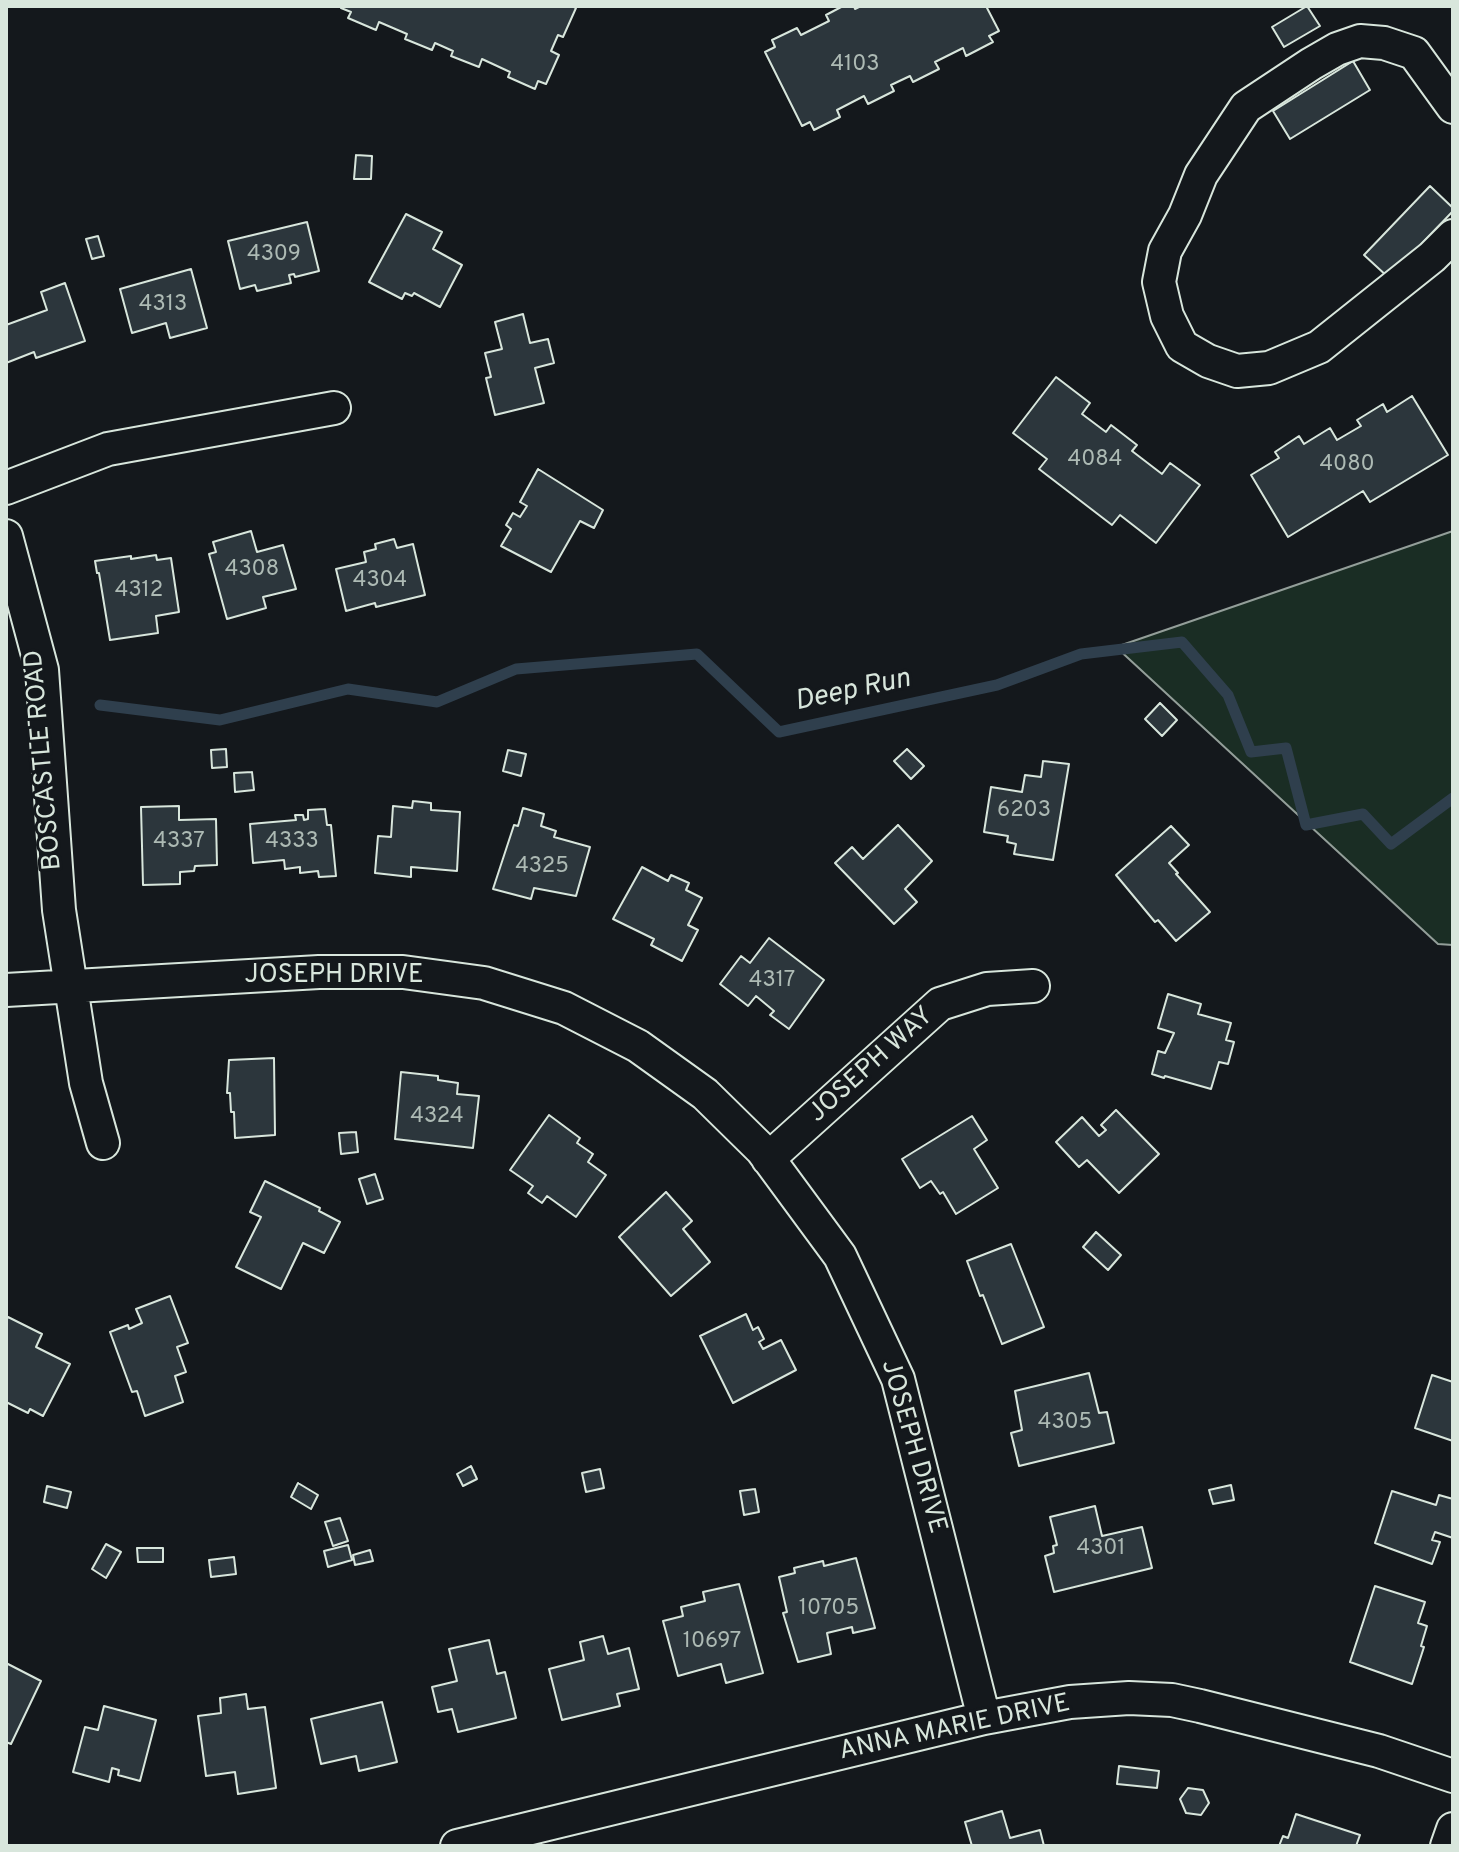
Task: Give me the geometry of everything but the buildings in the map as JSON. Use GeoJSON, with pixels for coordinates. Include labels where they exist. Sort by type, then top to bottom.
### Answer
{"type":"FeatureCollection","features":[{"type":"Feature","properties":{"kind":"street"},"geometry":{"type":"LineString","coordinates":[[1453,107],[1414,53],[1384,43],[1360,41],[1337,49],[1311,64],[1246,107],[1201,175],[1185,215],[1165,251],[1159,282],[1167,316],[1182,346],[1208,361],[1237,371],[1269,368],[1319,347],[1432,257],[1453,236]]}},
{"type":"Feature","properties":{"kind":"street"},"geometry":{"type":"LineString","coordinates":[[6,488],[108,449],[334,408]]}},
{"type":"Feature","properties":{"kind":"street","name":"BOSCASTLE ROAD"},"geometry":{"type":"LineString","coordinates":[[6,536],[42,670],[59,910],[86,1083],[103,1143]]}},
{"type":"Feature","properties":{"kind":"street","name":"JOSEPH DRIVE"},"geometry":{"type":"LineString","coordinates":[[6,990],[333,972],[403,972],[484,983],[564,1008],[638,1046],[705,1094],[768,1159],[840,1256],[898,1379],[984,1718]]}},
{"type":"Feature","properties":{"kind":"street","name":"JOSEPH WAY"},"geometry":{"type":"LineString","coordinates":[[768,1159],[940,1004],[987,989],[1033,986]]}},
{"type":"Feature","properties":{"kind":"street","name":"ANNA MARIE DRIVE"},"geometry":{"type":"LineString","coordinates":[[457,1846],[984,1718],[1070,1702],[1129,1698],[1172,1700],[1379,1751],[1453,1776]]}},
{"type":"Feature","properties":{"kind":"street"},"geometry":{"type":"LineString","coordinates":[[1447,1846],[1453,1829]]}},
{"type":"Feature","properties":{"kind":"green space"},"geometry":{"type":"Polygon","coordinates":[[[1453,531],[1453,945],[1438,944],[1116,647],[1453,531]]]}},
{"type":"Feature","properties":{"kind":"waterway","name":"Deep Run"},"geometry":{"type":"LineString","coordinates":[[100,705],[220,720],[348,689],[437,702],[516,669],[697,654],[779,732],[997,685],[1081,654],[1182,642],[1228,695],[1251,752],[1286,748],[1306,825],[1363,814],[1391,844],[1453,798]]}}]}
